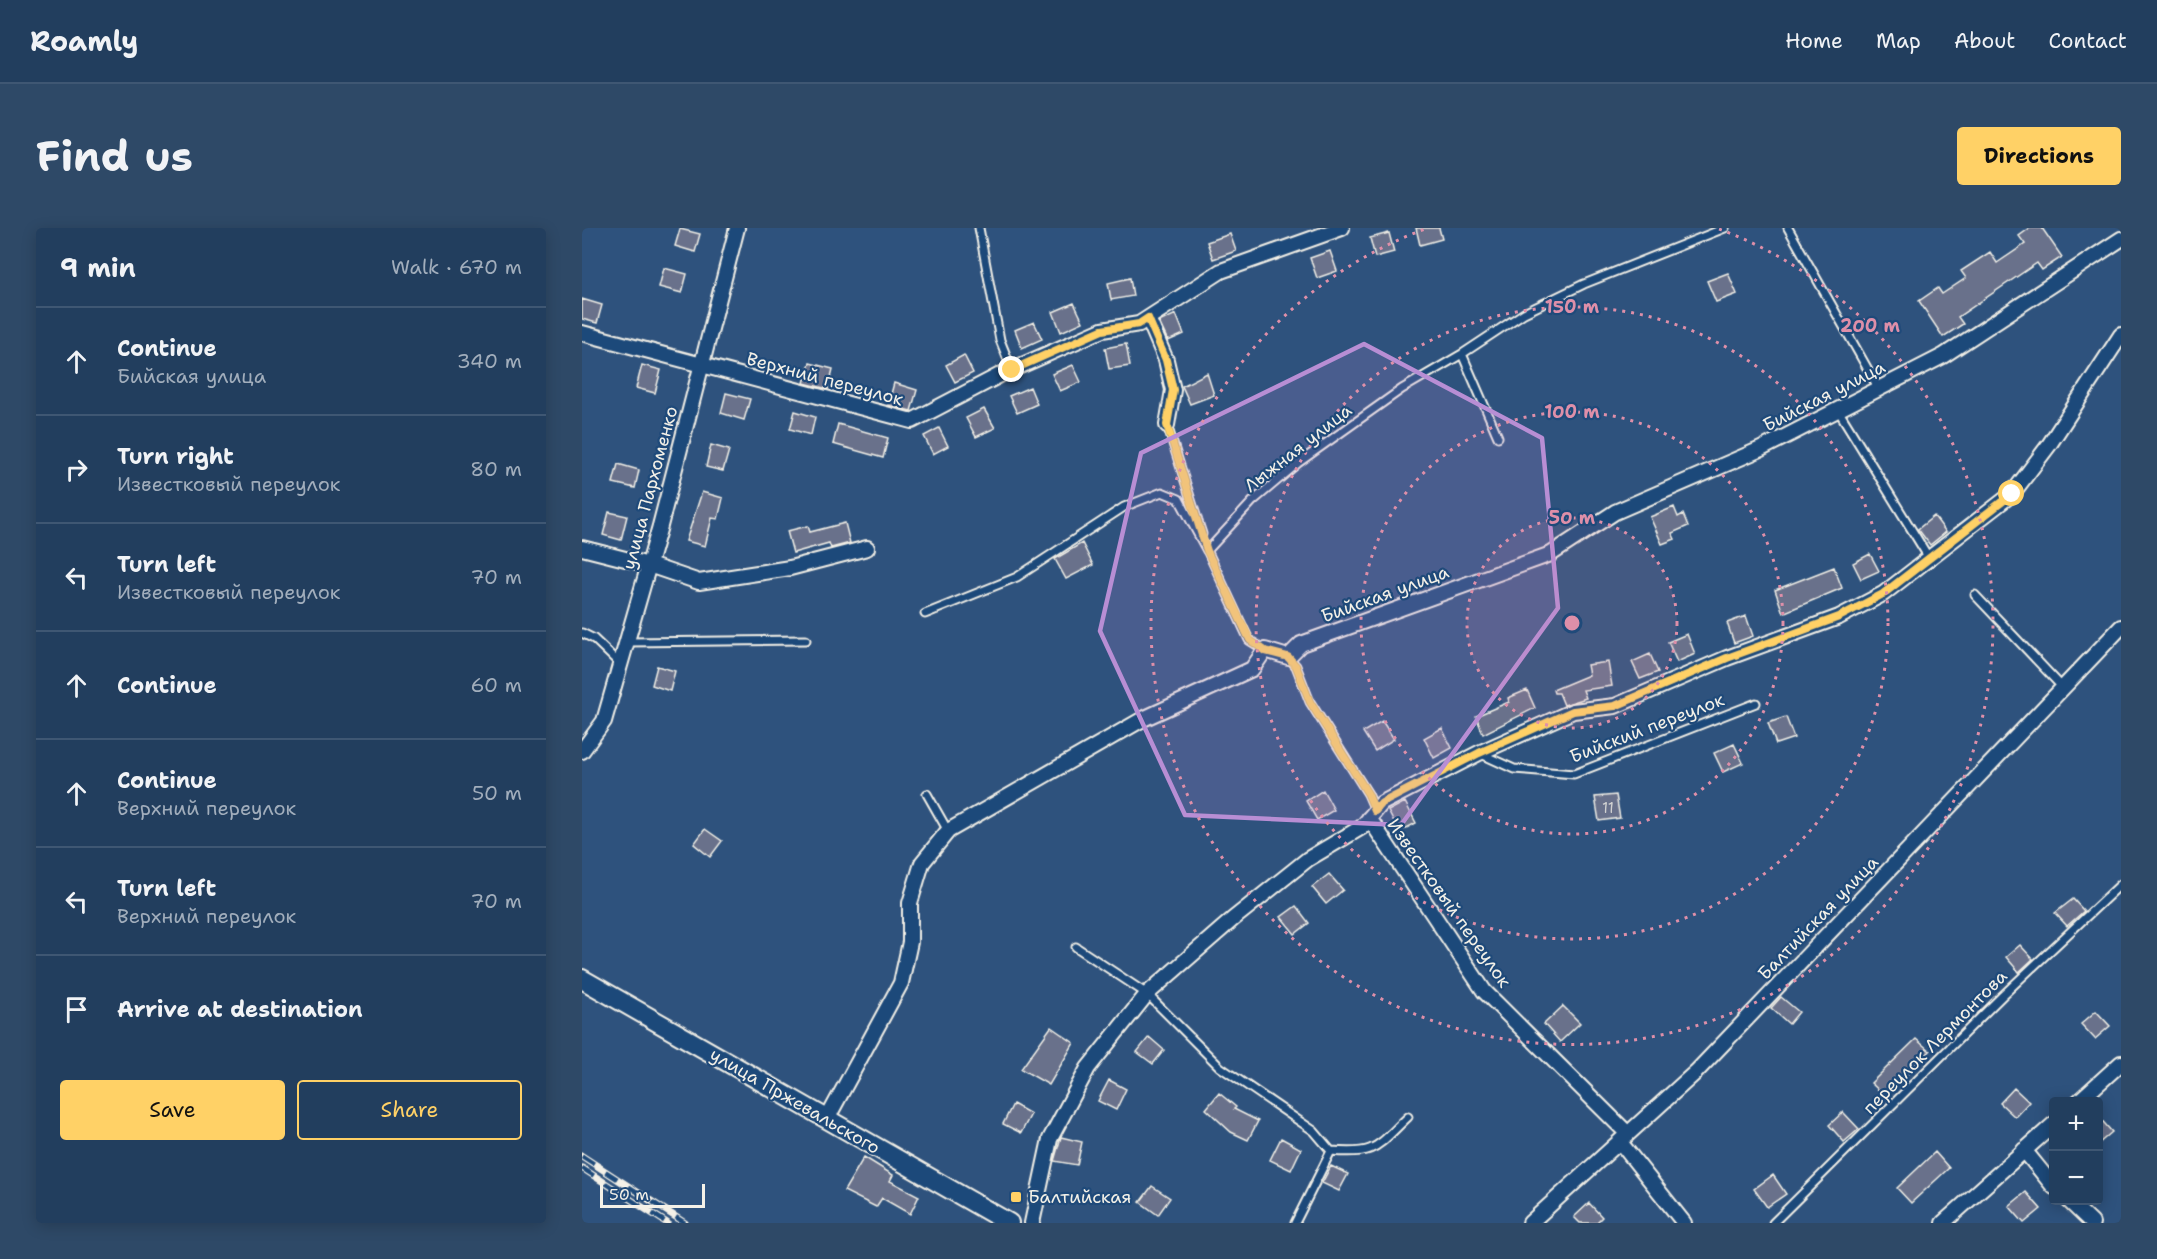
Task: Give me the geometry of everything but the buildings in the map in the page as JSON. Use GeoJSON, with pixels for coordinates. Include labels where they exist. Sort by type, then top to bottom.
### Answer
{"type":"FeatureCollection","features":[{"type":"Feature","properties":{"kind":"street","name":"улица Пархоменко"},"geometry":{"type":"LineString","coordinates":[[582,751],[604,721],[649,565],[737,228]]}},
{"type":"Feature","properties":{"kind":"street","name":"Верхний переулок"},"geometry":{"type":"LineString","coordinates":[[582,333],[912,421],[1012,370],[1102,330],[1139,324],[1221,271],[1342,228]]}},
{"type":"Feature","properties":{"kind":"street","name":"Бийская улица"},"geometry":{"type":"LineString","coordinates":[[1288,657],[1301,644],[1551,554],[1615,512],[1761,449],[1943,356],[2121,239]]}},
{"type":"Feature","properties":{"kind":"street"},"geometry":{"type":"LineString","coordinates":[[1148,318],[1166,360],[1173,390],[1167,425]]}},
{"type":"Feature","properties":{"kind":"street"},"geometry":{"type":"LineString","coordinates":[[1032,1223],[1050,1139],[1088,1068],[1147,994],[1308,859],[1362,827],[1382,803],[1479,753],[1573,711],[1615,706],[1727,658],[1839,617],[1883,594],[2012,494],[2049,445],[2121,335]]}},
{"type":"Feature","properties":{"kind":"street"},"geometry":{"type":"LineString","coordinates":[[582,548],[649,565],[699,582],[790,568],[867,548]]}},
{"type":"Feature","properties":{"kind":"street","name":"Балтийская улица"},"geometry":{"type":"LineString","coordinates":[[1530,1223],[1696,1072],[2121,627]]}},
{"type":"Feature","properties":{"kind":"street"},"geometry":{"type":"LineString","coordinates":[[827,1119],[901,983],[910,942],[910,903],[922,863],[948,831],[1143,719],[1251,669],[1265,651],[1288,657]]}},
{"type":"Feature","properties":{"kind":"street","name":"Известковый переулок"},"geometry":{"type":"LineString","coordinates":[[1372,814],[1484,991],[1624,1138],[1684,1223]]}},
{"type":"Feature","properties":{"kind":"street","name":"улица Пржевальского"},"geometry":{"type":"LineString","coordinates":[[582,979],[1009,1223]]}},
{"type":"Feature","properties":{"kind":"street"},"geometry":{"type":"LineString","coordinates":[[2083,1097],[2121,1063]]}},
{"type":"Feature","properties":{"kind":"street"},"geometry":{"type":"LineString","coordinates":[[1943,1223],[2049,1128]]}},
{"type":"Feature","properties":{"kind":"street"},"geometry":{"type":"LineString","coordinates":[[2024,1150],[2049,1181]]}},
{"type":"Feature","properties":{"kind":"street"},"geometry":{"type":"LineString","coordinates":[[2073,1205],[2092,1223]]}},
{"type":"Feature","properties":{"kind":"lane"},"geometry":{"type":"LineString","coordinates":[[979,228],[1000,340],[1012,370]]}},
{"type":"Feature","properties":{"kind":"lane","name":"Лыжная улица"},"geometry":{"type":"LineString","coordinates":[[1207,551],[1253,501],[1298,463],[1402,388],[1462,354],[1524,313],[1584,284],[1725,228]]}},
{"type":"Feature","properties":{"kind":"lane"},"geometry":{"type":"LineString","coordinates":[[1788,228],[1879,389]]}},
{"type":"Feature","properties":{"kind":"lane"},"geometry":{"type":"LineString","coordinates":[[1462,354],[1498,437]]}},
{"type":"Feature","properties":{"kind":"lane"},"geometry":{"type":"LineString","coordinates":[[1838,410],[1929,558]]}},
{"type":"Feature","properties":{"kind":"lane"},"geometry":{"type":"LineString","coordinates":[[1167,425],[1207,551]]}},
{"type":"Feature","properties":{"kind":"lane"},"geometry":{"type":"LineString","coordinates":[[925,614],[1017,577],[1124,507],[1162,492],[1179,499],[1250,640],[1265,651]]}},
{"type":"Feature","properties":{"kind":"lane"},"geometry":{"type":"LineString","coordinates":[[1975,596],[2063,687]]}},
{"type":"Feature","properties":{"kind":"lane"},"geometry":{"type":"LineString","coordinates":[[582,633],[594,639],[620,664]]}},
{"type":"Feature","properties":{"kind":"lane"},"geometry":{"type":"LineString","coordinates":[[627,642],[806,640]]}},
{"type":"Feature","properties":{"kind":"lane","name":"Известковый переулок"},"geometry":{"type":"LineString","coordinates":[[1288,657],[1296,666],[1310,702],[1368,794],[1372,814]]}},
{"type":"Feature","properties":{"kind":"lane","name":"Бийский переулок"},"geometry":{"type":"LineString","coordinates":[[1479,753],[1514,769],[1574,774],[1756,703]]}},
{"type":"Feature","properties":{"kind":"lane"},"geometry":{"type":"LineString","coordinates":[[927,794],[948,831]]}},
{"type":"Feature","properties":{"kind":"lane","name":"переулок Лермонтова"},"geometry":{"type":"LineString","coordinates":[[1773,1223],[2002,996],[2121,884]]}},
{"type":"Feature","properties":{"kind":"lane"},"geometry":{"type":"LineString","coordinates":[[1076,947],[1147,994],[1220,1067],[1314,1131],[1331,1151],[1360,1153],[1375,1148],[1408,1117]]}},
{"type":"Feature","properties":{"kind":"lane"},"geometry":{"type":"LineString","coordinates":[[1295,1223],[1331,1151]]}},
{"type":"Feature","properties":{"kind":"highlighted area"},"geometry":{"type":"Polygon","coordinates":[[[1364,344],[1542,438],[1558,608],[1401,825],[1185,815],[1100,631],[1141,453],[1364,344]]]}},
{"type":"Feature","properties":{"kind":"railway"},"geometry":{"type":"LineString","coordinates":[[582,1156],[685,1223]]}},
{"type":"Feature","properties":{"kind":"railway"},"geometry":{"type":"LineString","coordinates":[[582,1168],[667,1223]]}},
{"type":"Feature","properties":{"kind":"place","name":"Балтийская"},"geometry":{"type":"Point","coordinates":[1016,1197]}},
{"type":"Feature","properties":{"kind":"route"},"geometry":{"type":"LineString","coordinates":[[1012,370],[1102,330],[1139,324],[1148,318],[1166,360],[1173,390],[1167,425],[1207,551],[1250,640],[1265,651],[1288,657],[1296,666],[1310,702],[1368,794],[1375,811],[1382,803],[1479,753],[1573,711],[1615,706],[1727,658],[1839,617],[1883,594],[2012,494]]}}]}
